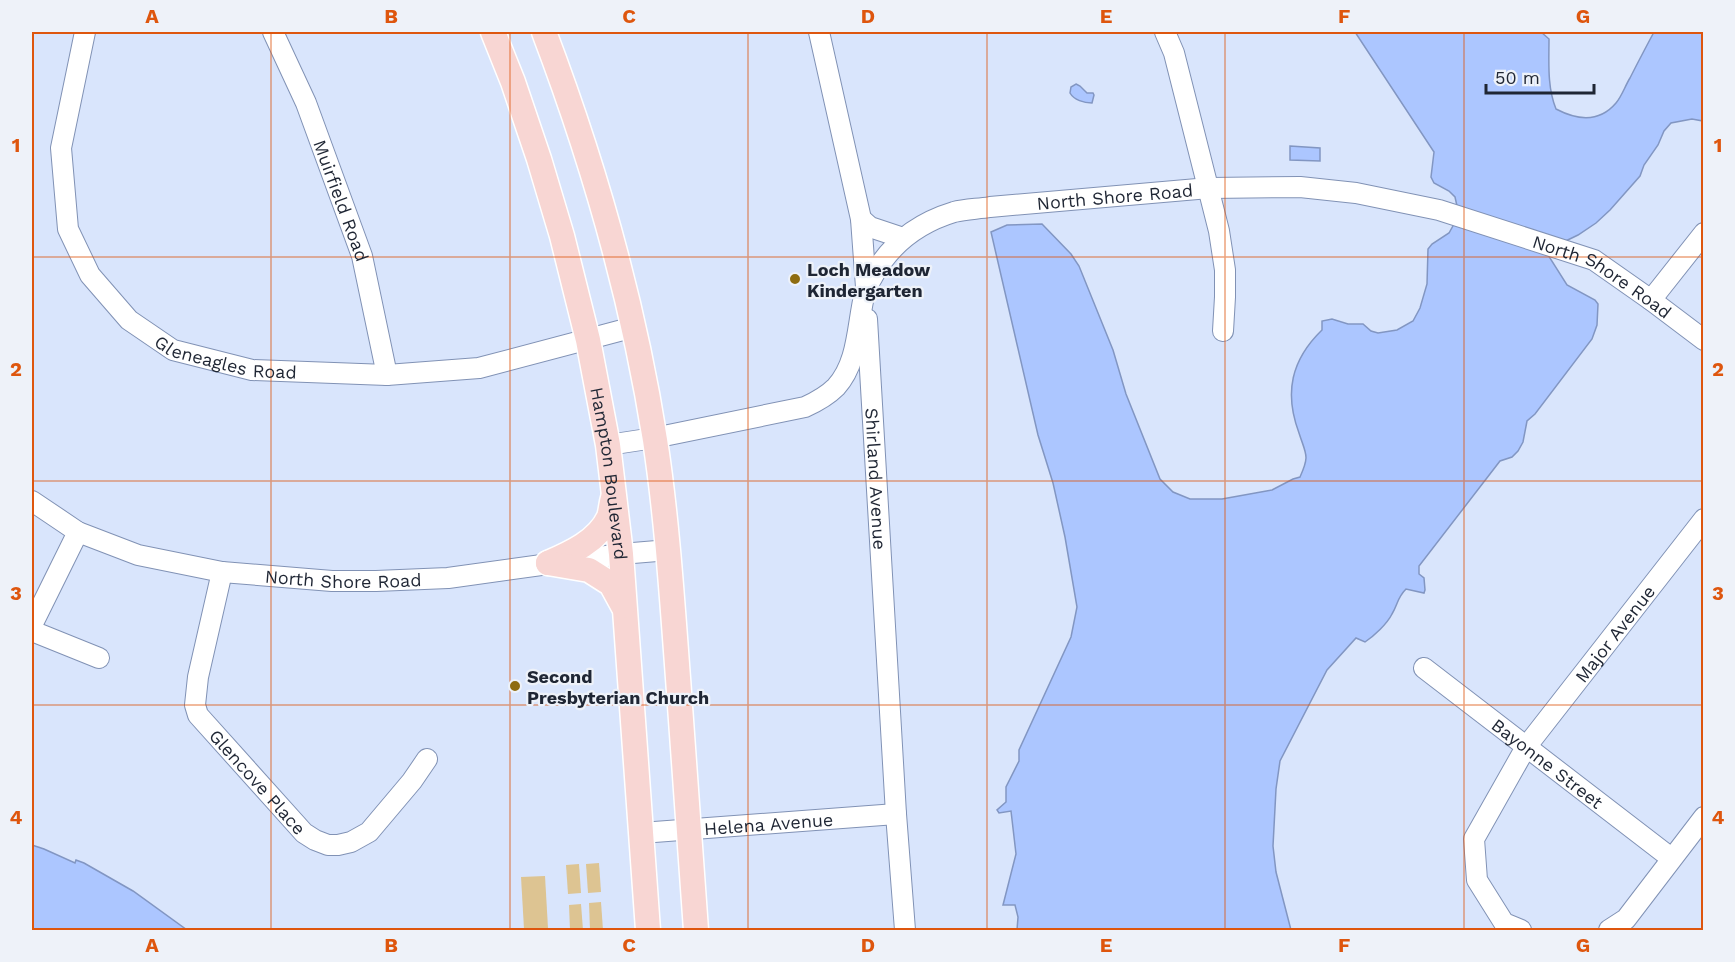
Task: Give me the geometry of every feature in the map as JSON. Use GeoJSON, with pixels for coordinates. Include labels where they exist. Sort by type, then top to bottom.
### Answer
{"type":"FeatureCollection","features":[{"type":"Feature","properties":{"kind":"main road","name":"Hampton Boulevard"},"geometry":{"type":"LineString","coordinates":[[493,32],[513,82],[562,236],[588,340],[608,445],[621,554],[648,930]]}},
{"type":"Feature","properties":{"kind":"main road"},"geometry":{"type":"LineString","coordinates":[[544,32],[567,93],[597,186],[634,327],[654,438],[669,550],[696,930]]}},
{"type":"Feature","properties":{"kind":"main road"},"geometry":{"type":"LineString","coordinates":[[548,563],[585,544],[600,530],[609,516],[614,490]]}},
{"type":"Feature","properties":{"kind":"main road"},"geometry":{"type":"LineString","coordinates":[[548,563],[589,570],[604,578],[611,584],[625,609]]}},
{"type":"Feature","properties":{"kind":"street","name":"Gleneagles Road"},"geometry":{"type":"LineString","coordinates":[[85,32],[61,147],[69,229],[90,275],[129,320],[173,350],[252,370],[387,375],[479,368],[634,327]]}},
{"type":"Feature","properties":{"kind":"street","name":"Muirfield Road"},"geometry":{"type":"LineString","coordinates":[[273,32],[306,104],[362,256],[387,375]]}},
{"type":"Feature","properties":{"kind":"street","name":"Shirland Avenue"},"geometry":{"type":"LineString","coordinates":[[819,32],[861,219],[896,814],[905,930]]}},
{"type":"Feature","properties":{"kind":"street"},"geometry":{"type":"LineString","coordinates":[[1165,32],[1174,53],[1219,231],[1225,270],[1223,331]]}},
{"type":"Feature","properties":{"kind":"street","name":"North Shore Road"},"geometry":{"type":"LineString","coordinates":[[608,445],[654,438],[805,407],[819,400],[836,387],[847,368],[854,348],[866,289],[887,254],[903,238],[927,224],[954,212],[990,207],[1209,188],[1300,187],[1356,193],[1439,210],[1594,261],[1704,340]]}},
{"type":"Feature","properties":{"kind":"street"},"geometry":{"type":"LineString","coordinates":[[861,219],[870,226],[903,238]]}},
{"type":"Feature","properties":{"kind":"street"},"geometry":{"type":"LineString","coordinates":[[1651,300],[1704,233]]}},
{"type":"Feature","properties":{"kind":"street","name":"North Shore Road"},"geometry":{"type":"LineString","coordinates":[[32,501],[78,532],[138,555],[222,572],[332,581],[448,578],[548,563],[669,550]]}},
{"type":"Feature","properties":{"kind":"street","name":"Major Avenue"},"geometry":{"type":"LineString","coordinates":[[1521,930],[1504,923],[1478,880],[1474,839],[1526,747],[1704,519]]}},
{"type":"Feature","properties":{"kind":"street"},"geometry":{"type":"LineString","coordinates":[[32,625],[78,532]]}},
{"type":"Feature","properties":{"kind":"street","name":"Glencove Place"},"geometry":{"type":"LineString","coordinates":[[222,572],[198,677],[195,705],[198,715],[303,833],[328,845],[338,845],[351,842],[369,832],[412,781],[427,759]]}},
{"type":"Feature","properties":{"kind":"street"},"geometry":{"type":"LineString","coordinates":[[32,631],[99,658]]}},
{"type":"Feature","properties":{"kind":"street","name":"Bayonne Street"},"geometry":{"type":"LineString","coordinates":[[1425,668],[1671,858]]}},
{"type":"Feature","properties":{"kind":"street","name":"Helena Avenue"},"geometry":{"type":"LineString","coordinates":[[641,833],[896,814]]}},
{"type":"Feature","properties":{"kind":"street"},"geometry":{"type":"LineString","coordinates":[[1609,930],[1626,919],[1704,817]]}},
{"type":"Feature","properties":{"kind":"shaded area"},"geometry":{"type":"Polygon","coordinates":[[[599,863],[601,892],[588,893],[586,864],[599,863]]]}},
{"type":"Feature","properties":{"kind":"shaded area"},"geometry":{"type":"Polygon","coordinates":[[[579,864],[581,893],[568,894],[566,865],[579,864]]]}},
{"type":"Feature","properties":{"kind":"shaded area"},"geometry":{"type":"Polygon","coordinates":[[[545,876],[548,928],[524,929],[521,877],[545,876]]]}},
{"type":"Feature","properties":{"kind":"shaded area"},"geometry":{"type":"Polygon","coordinates":[[[601,902],[603,930],[590,930],[589,903],[601,902]]]}},
{"type":"Feature","properties":{"kind":"shaded area"},"geometry":{"type":"Polygon","coordinates":[[[581,904],[583,930],[570,930],[569,905],[581,904]]]}},
{"type":"Feature","properties":{"kind":"water"},"geometry":{"type":"Polygon","coordinates":[[[1355,32],[1541,32],[1549,39],[1550,83],[1556,109],[1572,116],[1588,118],[1602,114],[1616,103],[1654,32],[1703,32],[1703,121],[1692,119],[1671,123],[1644,165],[1640,176],[1610,210],[1578,235],[1551,248],[1548,255],[1567,285],[1595,300],[1598,304],[1597,325],[1592,339],[1535,414],[1527,421],[1523,442],[1518,451],[1512,457],[1500,461],[1419,566],[1419,574],[1424,578],[1424,593],[1406,589],[1390,618],[1380,630],[1365,642],[1356,638],[1327,670],[1280,761],[1273,846],[1276,872],[1291,930],[1017,930],[1018,917],[1015,905],[1003,905],[1016,854],[1011,811],[999,813],[997,810],[1006,802],[1006,787],[1019,761],[1019,750],[1071,637],[1077,607],[1053,483],[1038,435],[991,232],[1007,225],[1042,224],[1071,254],[1079,266],[1113,350],[1126,394],[1160,479],[1173,492],[1190,499],[1222,499],[1272,490],[1300,477],[1306,455],[1294,418],[1293,378],[1303,353],[1322,330],[1322,321],[1332,319],[1348,324],[1363,324],[1371,331],[1378,333],[1397,330],[1413,321],[1420,308],[1427,284],[1428,249],[1449,233],[1459,215],[1455,197],[1434,183],[1431,177],[1434,152],[1355,32]]]}},
{"type":"Feature","properties":{"kind":"water"},"geometry":{"type":"Polygon","coordinates":[[[1076,84],[1087,93],[1093,93],[1092,103],[1074,98],[1070,93],[1071,87],[1076,84]]]}},
{"type":"Feature","properties":{"kind":"water"},"geometry":{"type":"Polygon","coordinates":[[[1290,146],[1320,148],[1320,161],[1290,160],[1290,146]]]}},
{"type":"Feature","properties":{"kind":"water"},"geometry":{"type":"Polygon","coordinates":[[[32,845],[75,863],[76,860],[84,863],[133,891],[187,930],[32,930],[32,845]]]}},
{"type":"Feature","properties":{"kind":"place","name":"Loch Meadow Kindergarten"},"geometry":{"type":"Point","coordinates":[795,279]}},
{"type":"Feature","properties":{"kind":"place","name":"Second Presbyterian Church"},"geometry":{"type":"Point","coordinates":[515,686]}}]}
